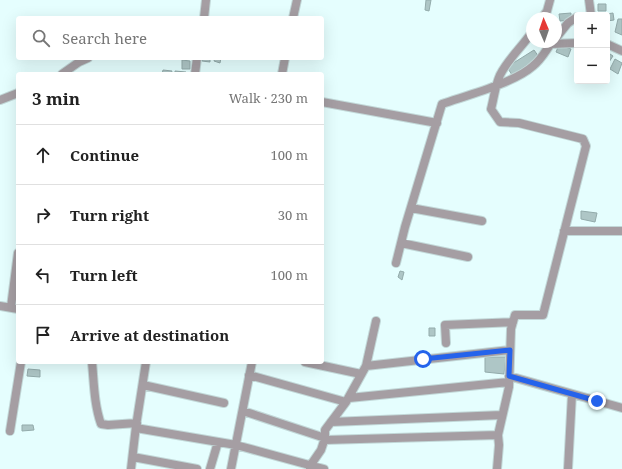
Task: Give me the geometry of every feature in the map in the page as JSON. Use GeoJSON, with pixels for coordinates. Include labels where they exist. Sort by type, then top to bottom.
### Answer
{"type":"FeatureCollection","features":[{"type":"Feature","properties":{"kind":"street"},"geometry":{"type":"LineString","coordinates":[[204,16],[206,0]]}},
{"type":"Feature","properties":{"kind":"street"},"geometry":{"type":"LineString","coordinates":[[293,16],[297,0]]}},
{"type":"Feature","properties":{"kind":"street"},"geometry":{"type":"LineString","coordinates":[[546,12],[550,0]]}},
{"type":"Feature","properties":{"kind":"street"},"geometry":{"type":"LineString","coordinates":[[588,12],[589,0]]}},
{"type":"Feature","properties":{"kind":"street"},"geometry":{"type":"LineString","coordinates":[[562,30],[574,19]]}},
{"type":"Feature","properties":{"kind":"street"},"geometry":{"type":"LineString","coordinates":[[497,469],[499,445],[498,435],[509,387],[511,329],[515,315],[543,315],[586,146],[584,139],[519,123],[500,122],[491,109],[496,85],[500,75],[512,57],[526,42]]}},
{"type":"Feature","properties":{"kind":"street"},"geometry":{"type":"LineString","coordinates":[[562,42],[574,43]]}},
{"type":"Feature","properties":{"kind":"street"},"geometry":{"type":"LineString","coordinates":[[610,45],[622,51]]}},
{"type":"Feature","properties":{"kind":"street"},"geometry":{"type":"LineString","coordinates":[[396,263],[442,104],[496,85],[532,67],[541,59],[548,48]]}},
{"type":"Feature","properties":{"kind":"street"},"geometry":{"type":"LineString","coordinates":[[65,72],[84,60]]}},
{"type":"Feature","properties":{"kind":"street"},"geometry":{"type":"LineString","coordinates":[[195,72],[197,60]]}},
{"type":"Feature","properties":{"kind":"street"},"geometry":{"type":"LineString","coordinates":[[282,72],[285,60]]}},
{"type":"Feature","properties":{"kind":"street"},"geometry":{"type":"LineString","coordinates":[[0,100],[16,94]]}},
{"type":"Feature","properties":{"kind":"street"},"geometry":{"type":"LineString","coordinates":[[324,102],[436,123]]}},
{"type":"Feature","properties":{"kind":"street"},"geometry":{"type":"LineString","coordinates":[[411,208],[482,221]]}},
{"type":"Feature","properties":{"kind":"street"},"geometry":{"type":"LineString","coordinates":[[564,231],[622,231]]}},
{"type":"Feature","properties":{"kind":"street"},"geometry":{"type":"LineString","coordinates":[[401,243],[468,257]]}},
{"type":"Feature","properties":{"kind":"street"},"geometry":{"type":"LineString","coordinates":[[0,306],[14,308],[16,285]]}},
{"type":"Feature","properties":{"kind":"street"},"geometry":{"type":"LineString","coordinates":[[310,467],[321,450],[325,439],[325,430],[348,400],[366,366],[376,321]]}},
{"type":"Feature","properties":{"kind":"street"},"geometry":{"type":"LineString","coordinates":[[446,343],[445,325],[513,322]]}},
{"type":"Feature","properties":{"kind":"street"},"geometry":{"type":"LineString","coordinates":[[366,366],[510,350]]}},
{"type":"Feature","properties":{"kind":"street"},"geometry":{"type":"LineString","coordinates":[[10,431],[21,364]]}},
{"type":"Feature","properties":{"kind":"street"},"geometry":{"type":"LineString","coordinates":[[92,364],[95,401],[101,424],[136,426],[236,445],[310,467],[324,469]]}},
{"type":"Feature","properties":{"kind":"street"},"geometry":{"type":"LineString","coordinates":[[132,469],[136,426],[146,364]]}},
{"type":"Feature","properties":{"kind":"street"},"geometry":{"type":"LineString","coordinates":[[231,469],[252,364]]}},
{"type":"Feature","properties":{"kind":"street"},"geometry":{"type":"LineString","coordinates":[[314,364],[361,374]]}},
{"type":"Feature","properties":{"kind":"street"},"geometry":{"type":"LineString","coordinates":[[249,375],[348,400],[509,379],[622,408]]}},
{"type":"Feature","properties":{"kind":"street"},"geometry":{"type":"LineString","coordinates":[[143,385],[224,403]]}},
{"type":"Feature","properties":{"kind":"street"},"geometry":{"type":"LineString","coordinates":[[568,469],[572,394]]}},
{"type":"Feature","properties":{"kind":"street"},"geometry":{"type":"LineString","coordinates":[[243,411],[325,439],[498,435]]}},
{"type":"Feature","properties":{"kind":"street"},"geometry":{"type":"LineString","coordinates":[[331,422],[502,415]]}},
{"type":"Feature","properties":{"kind":"street"},"geometry":{"type":"LineString","coordinates":[[210,469],[218,442]]}},
{"type":"Feature","properties":{"kind":"street"},"geometry":{"type":"LineString","coordinates":[[133,457],[197,469]]}},
{"type":"Feature","properties":{"kind":"building"},"geometry":{"type":"Polygon","coordinates":[[[426,0],[431,0],[429,11],[425,10],[426,0]]]}},
{"type":"Feature","properties":{"kind":"building"},"geometry":{"type":"Polygon","coordinates":[[[598,4],[606,4],[606,11],[598,11],[598,4]]]}},
{"type":"Feature","properties":{"kind":"building"},"geometry":{"type":"Polygon","coordinates":[[[571,13],[571,20],[562,21],[562,14],[571,13]]]}},
{"type":"Feature","properties":{"kind":"building"},"geometry":{"type":"Polygon","coordinates":[[[610,13],[613,13],[614,20],[610,21],[610,13]]]}},
{"type":"Feature","properties":{"kind":"building"},"geometry":{"type":"Polygon","coordinates":[[[618,19],[622,19],[622,35],[615,32],[618,19]]]}},
{"type":"Feature","properties":{"kind":"building"},"geometry":{"type":"Polygon","coordinates":[[[562,46],[571,49],[568,57],[556,52],[558,48],[562,48],[562,46]]]}},
{"type":"Feature","properties":{"kind":"building"},"geometry":{"type":"Polygon","coordinates":[[[534,50],[539,57],[512,75],[507,67],[534,50]]]}},
{"type":"Feature","properties":{"kind":"building"},"geometry":{"type":"Polygon","coordinates":[[[615,59],[622,63],[618,74],[610,69],[615,59]]]}},
{"type":"Feature","properties":{"kind":"building"},"geometry":{"type":"Polygon","coordinates":[[[182,60],[190,61],[190,69],[182,69],[182,60]]]}},
{"type":"Feature","properties":{"kind":"building"},"geometry":{"type":"Polygon","coordinates":[[[210,60],[210,62],[202,61],[210,60]]]}},
{"type":"Feature","properties":{"kind":"building"},"geometry":{"type":"Polygon","coordinates":[[[214,60],[221,60],[220,63],[214,60]]]}},
{"type":"Feature","properties":{"kind":"building"},"geometry":{"type":"Polygon","coordinates":[[[163,70],[172,71],[172,72],[162,72],[163,70]]]}},
{"type":"Feature","properties":{"kind":"building"},"geometry":{"type":"Polygon","coordinates":[[[581,211],[597,213],[595,222],[581,219],[581,211]]]}},
{"type":"Feature","properties":{"kind":"building"},"geometry":{"type":"Polygon","coordinates":[[[400,271],[404,272],[402,280],[398,277],[400,271]]]}},
{"type":"Feature","properties":{"kind":"building"},"geometry":{"type":"Polygon","coordinates":[[[429,328],[435,328],[435,336],[429,336],[429,328]]]}},
{"type":"Feature","properties":{"kind":"building"},"geometry":{"type":"Polygon","coordinates":[[[485,357],[506,357],[504,374],[485,372],[485,357]]]}},
{"type":"Feature","properties":{"kind":"building"},"geometry":{"type":"Polygon","coordinates":[[[28,369],[40,370],[40,377],[27,376],[28,369]]]}},
{"type":"Feature","properties":{"kind":"building"},"geometry":{"type":"Polygon","coordinates":[[[22,425],[33,425],[34,430],[22,431],[22,425]]]}},
{"type":"Feature","properties":{"kind":"route"},"geometry":{"type":"LineString","coordinates":[[423,359],[510,350],[509,376],[597,401]]}}]}
